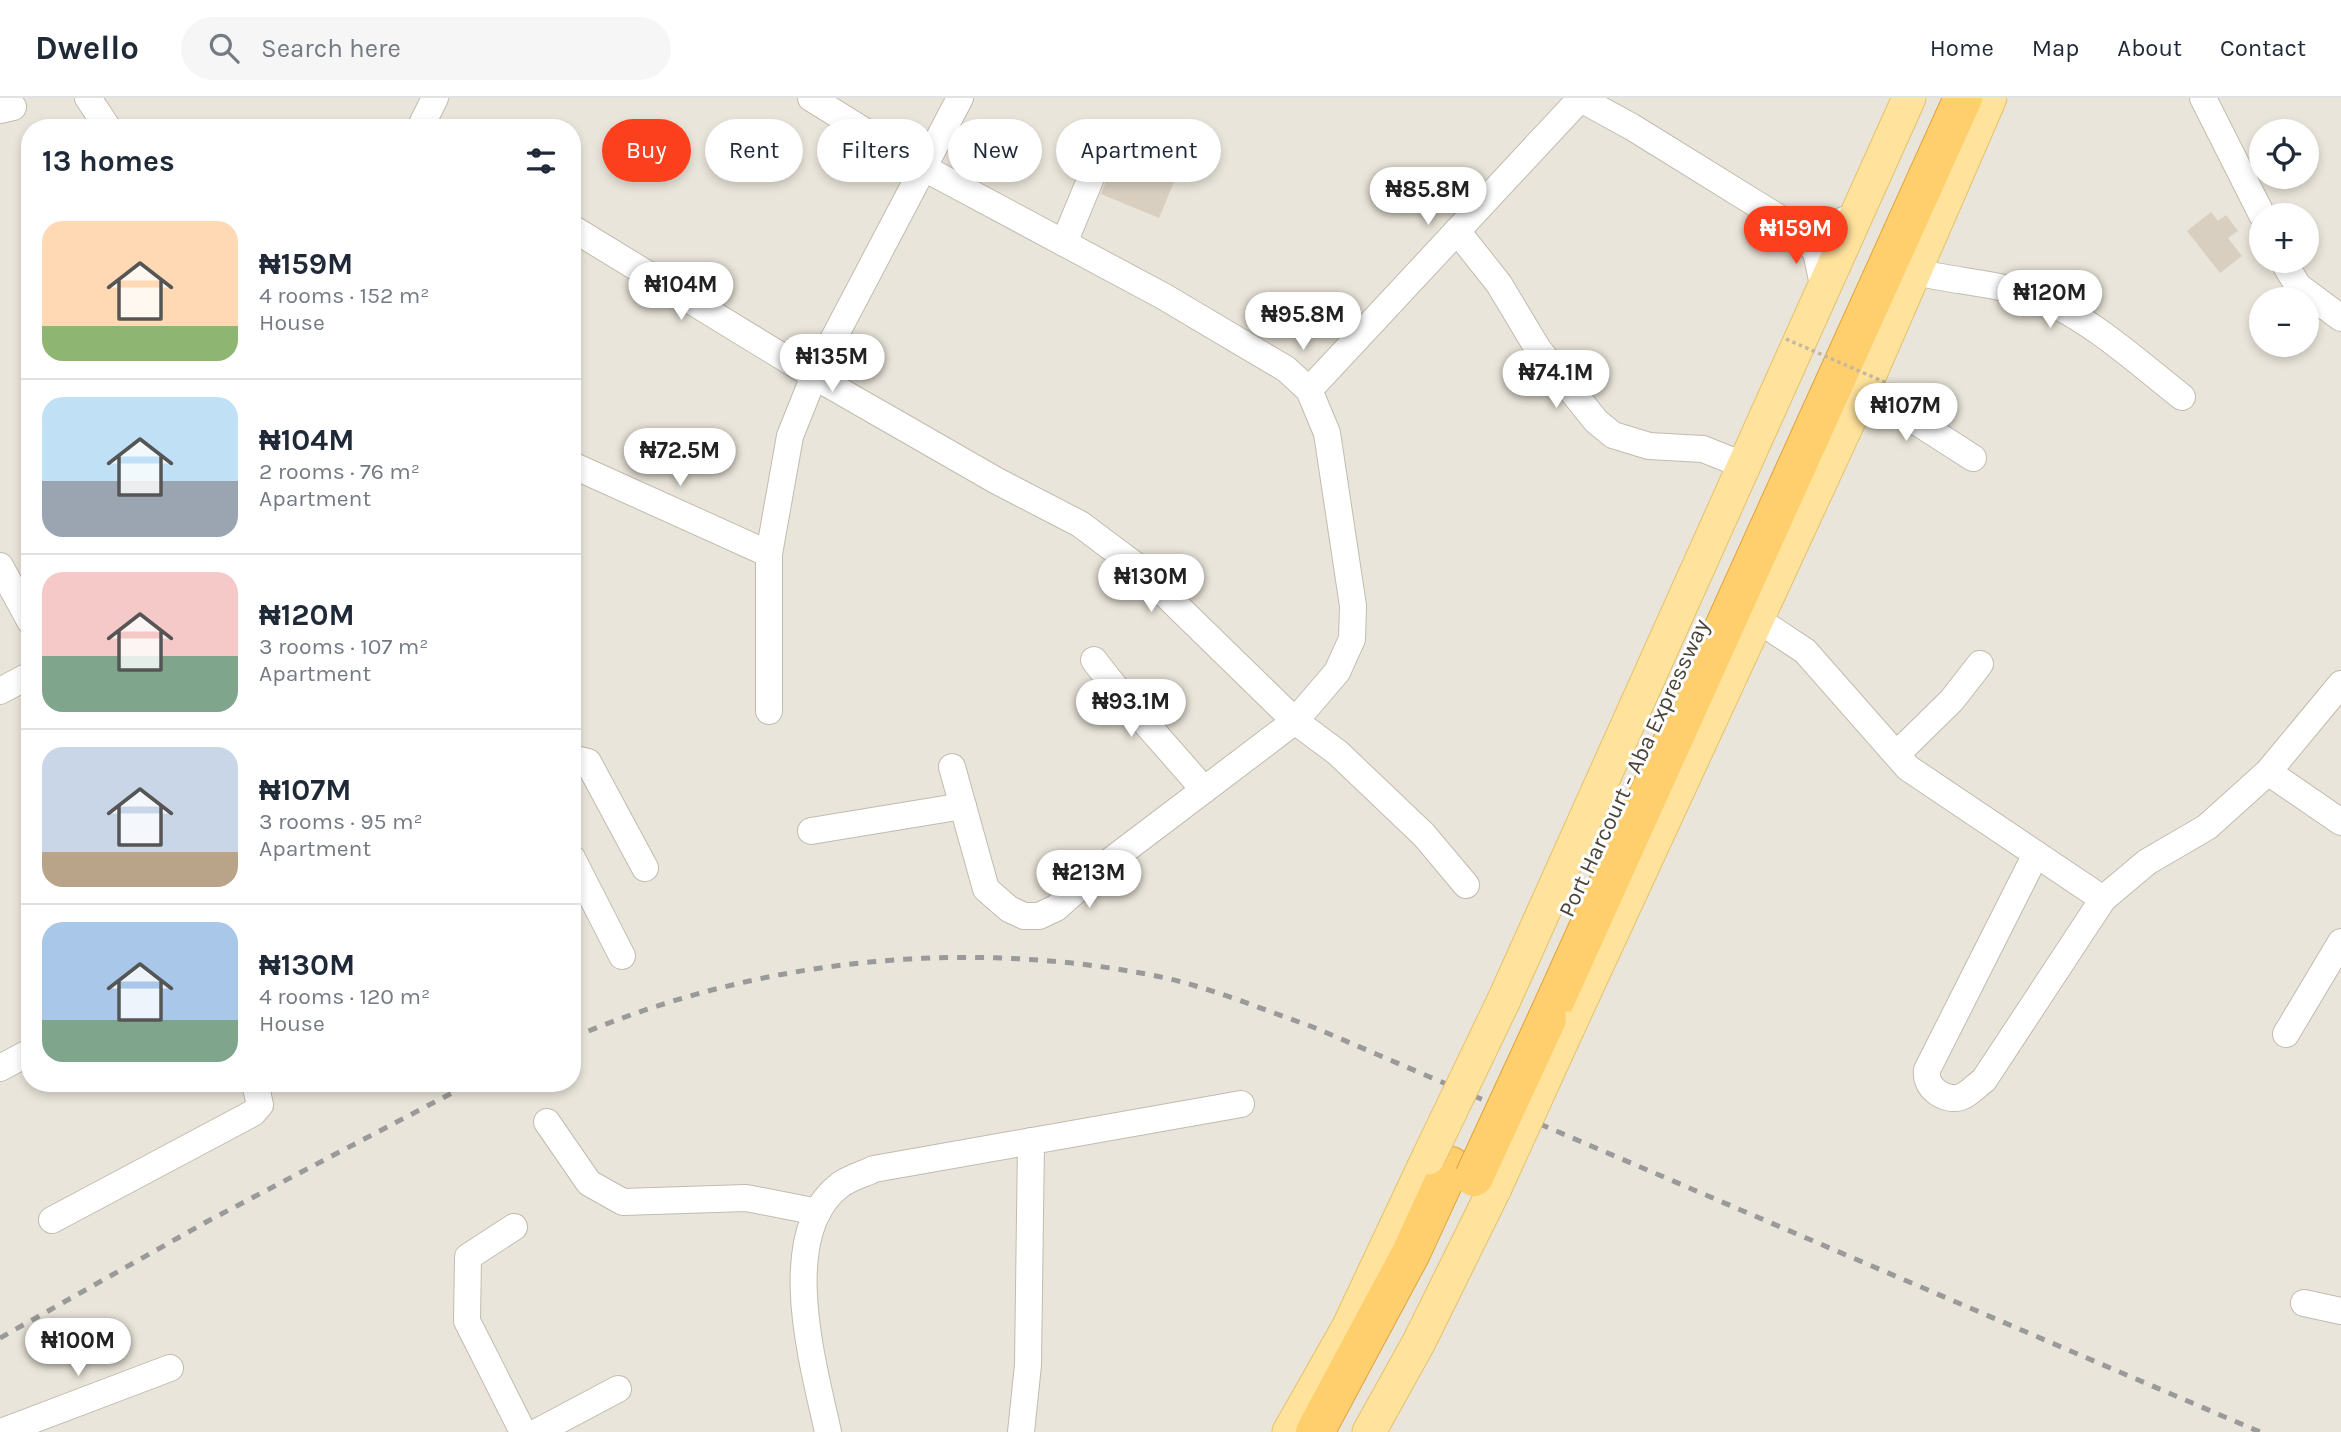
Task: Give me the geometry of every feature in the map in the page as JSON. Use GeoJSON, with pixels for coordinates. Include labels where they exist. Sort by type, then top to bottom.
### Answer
{"type":"FeatureCollection","features":[{"type":"Feature","properties":{"kind":"highway","name":"Port Harcourt - Aba Expressway"},"geometry":{"type":"LineString","coordinates":[[1536,1014],[1938,98]]}},
{"type":"Feature","properties":{"kind":"highway","name":"Port Harcourt - Aba Expressway"},"geometry":{"type":"LineString","coordinates":[[1343,1432],[1413,1303],[1462,1172],[1963,98]]}},
{"type":"Feature","properties":{"kind":"highway","name":"Port Harcourt - Aba Expressway"},"geometry":{"type":"LineString","coordinates":[[1315,1432],[1411,1253],[1462,1172]]}},
{"type":"Feature","properties":{"kind":"main road"},"geometry":{"type":"LineString","coordinates":[[1536,1014],[1743,465],[1909,98]]}},
{"type":"Feature","properties":{"kind":"main road"},"geometry":{"type":"LineString","coordinates":[[1536,1014],[1758,621],[1876,386],[1916,272],[1990,98]]}},
{"type":"Feature","properties":{"kind":"main road"},"geometry":{"type":"LineString","coordinates":[[1289,1432],[1348,1328],[1462,1172]]}},
{"type":"Feature","properties":{"kind":"main road"},"geometry":{"type":"LineString","coordinates":[[1369,1432],[1419,1342],[1462,1172]]}},
{"type":"Feature","properties":{"kind":"street"},"geometry":{"type":"LineString","coordinates":[[88,98],[102,119]]}},
{"type":"Feature","properties":{"kind":"street"},"geometry":{"type":"LineString","coordinates":[[424,119],[435,98]]}},
{"type":"Feature","properties":{"kind":"street"},"geometry":{"type":"LineString","coordinates":[[811,98],[845,119]]}},
{"type":"Feature","properties":{"kind":"street"},"geometry":{"type":"LineString","coordinates":[[934,149],[960,98]]}},
{"type":"Feature","properties":{"kind":"street"},"geometry":{"type":"LineString","coordinates":[[1309,390],[1580,98],[1800,231],[1816,252],[1824,289]]}},
{"type":"Feature","properties":{"kind":"street"},"geometry":{"type":"LineString","coordinates":[[2203,98],[2256,203]]}},
{"type":"Feature","properties":{"kind":"street"},"geometry":{"type":"LineString","coordinates":[[934,173],[1163,296],[1286,369],[1309,390],[1329,446],[1353,606],[1352,639],[1337,672],[1296,721],[1101,868],[1056,908],[1039,916],[1024,916],[1009,909],[986,889],[952,767]]}},
{"type":"Feature","properties":{"kind":"street"},"geometry":{"type":"LineString","coordinates":[[769,711],[769,554],[790,436],[814,376],[917,182]]}},
{"type":"Feature","properties":{"kind":"street"},"geometry":{"type":"LineString","coordinates":[[1064,243],[1089,182]]}},
{"type":"Feature","properties":{"kind":"street"},"geometry":{"type":"LineString","coordinates":[[1800,231],[1817,230],[1858,215]]}},
{"type":"Feature","properties":{"kind":"street"},"geometry":{"type":"LineString","coordinates":[[1457,232],[1499,284],[1538,349],[1597,421],[1613,435],[1649,446],[1703,449],[1743,465]]}},
{"type":"Feature","properties":{"kind":"street"},"geometry":{"type":"LineString","coordinates":[[581,234],[814,376],[997,481],[1080,524],[1136,566],[1296,721],[1338,753],[1424,835],[1466,885]]}},
{"type":"Feature","properties":{"kind":"street"},"geometry":{"type":"LineString","coordinates":[[1916,272],[2005,288],[2043,299],[2123,351],[2182,397]]}},
{"type":"Feature","properties":{"kind":"street"},"geometry":{"type":"LineString","coordinates":[[2290,273],[2298,286],[2341,318]]}},
{"type":"Feature","properties":{"kind":"street"},"geometry":{"type":"LineString","coordinates":[[1876,386],[1973,458]]}},
{"type":"Feature","properties":{"kind":"street"},"geometry":{"type":"LineString","coordinates":[[581,469],[769,554]]}},
{"type":"Feature","properties":{"kind":"street"},"geometry":{"type":"LineString","coordinates":[[0,566],[21,604]]}},
{"type":"Feature","properties":{"kind":"street"},"geometry":{"type":"LineString","coordinates":[[1758,621],[1805,651],[1908,768],[2103,900]]}},
{"type":"Feature","properties":{"kind":"street"},"geometry":{"type":"LineString","coordinates":[[1094,660],[1118,694],[1148,723],[1204,790]]}},
{"type":"Feature","properties":{"kind":"street"},"geometry":{"type":"LineString","coordinates":[[1897,754],[1952,700],[1980,664]]}},
{"type":"Feature","properties":{"kind":"street"},"geometry":{"type":"LineString","coordinates":[[0,691],[21,680]]}},
{"type":"Feature","properties":{"kind":"street"},"geometry":{"type":"LineString","coordinates":[[2036,854],[1927,1070],[1926,1077],[1931,1087],[1941,1095],[1952,1098],[1964,1096],[1984,1080],[2103,900],[2147,862],[2207,827],[2268,772],[2341,684]]}},
{"type":"Feature","properties":{"kind":"street"},"geometry":{"type":"LineString","coordinates":[[581,760],[588,762],[645,868]]}},
{"type":"Feature","properties":{"kind":"street"},"geometry":{"type":"LineString","coordinates":[[2268,772],[2341,822]]}},
{"type":"Feature","properties":{"kind":"street"},"geometry":{"type":"LineString","coordinates":[[811,831],[963,806]]}},
{"type":"Feature","properties":{"kind":"street"},"geometry":{"type":"LineString","coordinates":[[581,876],[622,956]]}},
{"type":"Feature","properties":{"kind":"street"},"geometry":{"type":"LineString","coordinates":[[2286,1034],[2341,942]]}},
{"type":"Feature","properties":{"kind":"street"},"geometry":{"type":"LineString","coordinates":[[0,1068],[21,1057]]}},
{"type":"Feature","properties":{"kind":"street"},"geometry":{"type":"LineString","coordinates":[[52,1220],[253,1113],[260,1105],[258,1092]]}},
{"type":"Feature","properties":{"kind":"street"},"geometry":{"type":"LineString","coordinates":[[828,1432],[806,1326],[806,1249],[818,1212],[840,1185],[874,1169],[1241,1104]]}},
{"type":"Feature","properties":{"kind":"street"},"geometry":{"type":"LineString","coordinates":[[547,1122],[589,1183],[623,1202],[746,1198],[818,1212]]}},
{"type":"Feature","properties":{"kind":"street"},"geometry":{"type":"LineString","coordinates":[[1021,1432],[1028,1365],[1031,1141]]}},
{"type":"Feature","properties":{"kind":"street"},"geometry":{"type":"LineString","coordinates":[[514,1227],[468,1257],[466,1315],[523,1432]]}},
{"type":"Feature","properties":{"kind":"street"},"geometry":{"type":"LineString","coordinates":[[2304,1303],[2341,1311]]}},
{"type":"Feature","properties":{"kind":"street"},"geometry":{"type":"LineString","coordinates":[[1,1432],[170,1368]]}},
{"type":"Feature","properties":{"kind":"street"},"geometry":{"type":"LineString","coordinates":[[537,1432],[618,1389]]}},
{"type":"Feature","properties":{"kind":"path"},"geometry":{"type":"LineString","coordinates":[[1786,339],[1876,386]]}},
{"type":"Feature","properties":{"kind":"shaded area"},"geometry":{"type":"Polygon","coordinates":[[[0,98],[2341,98],[2341,1432],[0,1432],[0,98]]]}},
{"type":"Feature","properties":{"kind":"building"},"geometry":{"type":"Polygon","coordinates":[[[1106,182],[1174,182],[1159,218],[1101,194],[1106,182]]]}},
{"type":"Feature","properties":{"kind":"building"},"geometry":{"type":"Polygon","coordinates":[[[2211,212],[2218,221],[2226,215],[2238,231],[2228,238],[2242,256],[2220,273],[2187,231],[2211,212]]]}},
{"type":"Feature","properties":{"kind":"railway"},"geometry":{"type":"LineString","coordinates":[[581,1035],[710,990],[782,974],[854,964],[927,958],[1000,958],[1074,963],[1167,978],[1313,1027],[2260,1432]]}},
{"type":"Feature","properties":{"kind":"railway"},"geometry":{"type":"LineString","coordinates":[[0,1338],[208,1221],[454,1092]]}}]}
